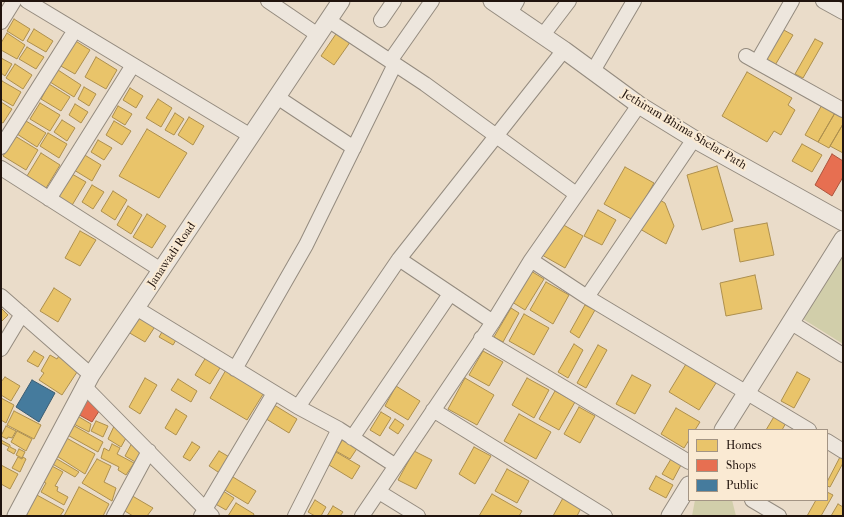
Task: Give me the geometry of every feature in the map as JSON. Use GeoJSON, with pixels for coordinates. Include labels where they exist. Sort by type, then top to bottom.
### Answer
{"type":"FeatureCollection","features":[{"type":"Feature","properties":{"kind":"street"},"geometry":{"type":"LineString","coordinates":[[1,22],[14,1]]}},
{"type":"Feature","properties":{"kind":"street"},"geometry":{"type":"LineString","coordinates":[[27,1],[251,136]]}},
{"type":"Feature","properties":{"kind":"street"},"geometry":{"type":"LineString","coordinates":[[268,1],[318,36]]}},
{"type":"Feature","properties":{"kind":"street","name":"Janawadi Road"},"geometry":{"type":"LineString","coordinates":[[16,516],[87,381],[341,1]]}},
{"type":"Feature","properties":{"kind":"street"},"geometry":{"type":"LineString","coordinates":[[381,20],[394,1]]}},
{"type":"Feature","properties":{"kind":"street"},"geometry":{"type":"LineString","coordinates":[[235,369],[306,245],[354,148],[392,63],[432,1]]}},
{"type":"Feature","properties":{"kind":"street","name":"Jethiram Bhima Shelar Path"},"geometry":{"type":"LineString","coordinates":[[492,1],[514,7],[542,35],[639,104],[694,139],[843,222]]}},
{"type":"Feature","properties":{"kind":"street"},"geometry":{"type":"LineString","coordinates":[[542,35],[569,1]]}},
{"type":"Feature","properties":{"kind":"street"},"geometry":{"type":"LineString","coordinates":[[593,71],[634,1]]}},
{"type":"Feature","properties":{"kind":"street"},"geometry":{"type":"LineString","coordinates":[[792,1],[751,59],[843,110]]}},
{"type":"Feature","properties":{"kind":"street"},"geometry":{"type":"LineString","coordinates":[[823,1],[843,12]]}},
{"type":"Feature","properties":{"kind":"street"},"geometry":{"type":"LineString","coordinates":[[328,20],[425,84],[576,194]]}},
{"type":"Feature","properties":{"kind":"street"},"geometry":{"type":"LineString","coordinates":[[1,147],[75,30]]}},
{"type":"Feature","properties":{"kind":"street"},"geometry":{"type":"LineString","coordinates":[[298,407],[399,259],[564,50]]}},
{"type":"Feature","properties":{"kind":"street"},"geometry":{"type":"LineString","coordinates":[[49,199],[133,65]]}},
{"type":"Feature","properties":{"kind":"street"},"geometry":{"type":"LineString","coordinates":[[277,97],[354,148]]}},
{"type":"Feature","properties":{"kind":"street"},"geometry":{"type":"LineString","coordinates":[[362,516],[493,322],[531,260],[639,104]]}},
{"type":"Feature","properties":{"kind":"street"},"geometry":{"type":"LineString","coordinates":[[587,297],[694,139]]}},
{"type":"Feature","properties":{"kind":"street"},"geometry":{"type":"LineString","coordinates":[[1,168],[162,270]]}},
{"type":"Feature","properties":{"kind":"street"},"geometry":{"type":"LineString","coordinates":[[724,429],[843,239]]}},
{"type":"Feature","properties":{"kind":"street"},"geometry":{"type":"LineString","coordinates":[[399,259],[493,322]]}},
{"type":"Feature","properties":{"kind":"street"},"geometry":{"type":"LineString","coordinates":[[531,260],[587,297],[807,429]]}},
{"type":"Feature","properties":{"kind":"street"},"geometry":{"type":"LineString","coordinates":[[352,438],[450,294]]}},
{"type":"Feature","properties":{"kind":"street"},"geometry":{"type":"LineString","coordinates":[[1,296],[22,314],[87,381],[206,514],[274,393]]}},
{"type":"Feature","properties":{"kind":"street"},"geometry":{"type":"LineString","coordinates":[[136,308],[274,393],[339,429],[396,466]]}},
{"type":"Feature","properties":{"kind":"street"},"geometry":{"type":"LineString","coordinates":[[1,349],[22,314]]}},
{"type":"Feature","properties":{"kind":"street"},"geometry":{"type":"LineString","coordinates":[[790,322],[843,355]]}},
{"type":"Feature","properties":{"kind":"street"},"geometry":{"type":"LineString","coordinates":[[481,338],[688,461]]}},
{"type":"Feature","properties":{"kind":"street"},"geometry":{"type":"LineString","coordinates":[[433,410],[605,516]]}},
{"type":"Feature","properties":{"kind":"street"},"geometry":{"type":"LineString","coordinates":[[295,516],[339,429]]}},
{"type":"Feature","properties":{"kind":"street"},"geometry":{"type":"LineString","coordinates":[[828,442],[843,451]]}},
{"type":"Feature","properties":{"kind":"street"},"geometry":{"type":"LineString","coordinates":[[114,516],[149,451]]}},
{"type":"Feature","properties":{"kind":"street"},"geometry":{"type":"LineString","coordinates":[[670,516],[688,487]]}},
{"type":"Feature","properties":{"kind":"street"},"geometry":{"type":"LineString","coordinates":[[378,492],[418,516]]}},
{"type":"Feature","properties":{"kind":"street"},"geometry":{"type":"LineString","coordinates":[[754,501],[779,516]]}},
{"type":"Feature","properties":{"kind":"shaded area"},"geometry":{"type":"Polygon","coordinates":[[[835,253],[843,258],[843,344],[795,314],[835,253]]]}},
{"type":"Feature","properties":{"kind":"shaded area"},"geometry":{"type":"Polygon","coordinates":[[[695,501],[732,501],[736,516],[692,516],[695,501]]]}},
{"type":"Feature","properties":{"kind":"building: Homes"},"geometry":{"type":"Polygon","coordinates":[[[14,19],[30,29],[23,41],[7,31],[14,19]]]}},
{"type":"Feature","properties":{"kind":"building: Homes"},"geometry":{"type":"Polygon","coordinates":[[[340,28],[353,38],[334,65],[321,56],[340,28]]]}},
{"type":"Feature","properties":{"kind":"building: Homes"},"geometry":{"type":"Polygon","coordinates":[[[780,28],[793,35],[774,67],[761,60],[780,28]]]}},
{"type":"Feature","properties":{"kind":"building: Homes"},"geometry":{"type":"Polygon","coordinates":[[[34,29],[53,41],[46,52],[27,41],[34,29]]]}},
{"type":"Feature","properties":{"kind":"building: Homes"},"geometry":{"type":"Polygon","coordinates":[[[7,33],[25,45],[17,59],[1,50],[1,43],[7,33]]]}},
{"type":"Feature","properties":{"kind":"building: Homes"},"geometry":{"type":"Polygon","coordinates":[[[815,39],[823,43],[803,78],[795,74],[815,39]]]}},
{"type":"Feature","properties":{"kind":"building: Homes"},"geometry":{"type":"Polygon","coordinates":[[[74,40],[90,50],[75,74],[59,65],[74,40]]]}},
{"type":"Feature","properties":{"kind":"building: Homes"},"geometry":{"type":"Polygon","coordinates":[[[27,47],[44,57],[36,69],[19,59],[27,47]]]}},
{"type":"Feature","properties":{"kind":"building: Homes"},"geometry":{"type":"Polygon","coordinates":[[[96,57],[117,70],[106,89],[85,77],[96,57]]]}},
{"type":"Feature","properties":{"kind":"building: Homes"},"geometry":{"type":"Polygon","coordinates":[[[1,58],[12,64],[5,76],[1,73],[1,58]]]}},
{"type":"Feature","properties":{"kind":"building: Homes"},"geometry":{"type":"Polygon","coordinates":[[[15,64],[32,75],[23,89],[6,78],[15,64]]]}},
{"type":"Feature","properties":{"kind":"building: Homes"},"geometry":{"type":"Polygon","coordinates":[[[58,70],[81,85],[74,97],[50,82],[58,70]]]}},
{"type":"Feature","properties":{"kind":"building: Homes"},"geometry":{"type":"Polygon","coordinates":[[[747,72],[792,98],[788,105],[795,110],[781,135],[774,131],[767,142],[722,116],[747,72]]]}},
{"type":"Feature","properties":{"kind":"building: Homes"},"geometry":{"type":"Polygon","coordinates":[[[2,81],[21,92],[13,106],[1,99],[2,81]]]}},
{"type":"Feature","properties":{"kind":"building: Homes"},"geometry":{"type":"Polygon","coordinates":[[[49,84],[70,97],[61,111],[41,99],[49,84]]]}},
{"type":"Feature","properties":{"kind":"building: Homes"},"geometry":{"type":"Polygon","coordinates":[[[84,87],[96,94],[89,106],[78,99],[84,87]]]}},
{"type":"Feature","properties":{"kind":"building: Homes"},"geometry":{"type":"Polygon","coordinates":[[[130,88],[143,96],[136,108],[123,100],[130,88]]]}},
{"type":"Feature","properties":{"kind":"building: Homes"},"geometry":{"type":"Polygon","coordinates":[[[158,99],[172,108],[161,127],[146,118],[158,99]]]}},
{"type":"Feature","properties":{"kind":"building: Homes"},"geometry":{"type":"Polygon","coordinates":[[[1,102],[12,109],[3,123],[1,122],[1,102]]]}},
{"type":"Feature","properties":{"kind":"building: Homes"},"geometry":{"type":"Polygon","coordinates":[[[40,103],[60,115],[50,131],[30,119],[40,103]]]}},
{"type":"Feature","properties":{"kind":"building: Homes"},"geometry":{"type":"Polygon","coordinates":[[[823,103],[836,111],[818,142],[805,135],[823,103]]]}},
{"type":"Feature","properties":{"kind":"building: Homes"},"geometry":{"type":"Polygon","coordinates":[[[75,104],[88,112],[81,123],[69,115],[75,104]]]}},
{"type":"Feature","properties":{"kind":"building: Homes"},"geometry":{"type":"Polygon","coordinates":[[[118,106],[132,114],[125,125],[112,117],[118,106]]]}},
{"type":"Feature","properties":{"kind":"building: Homes"},"geometry":{"type":"Polygon","coordinates":[[[175,113],[184,119],[174,135],[165,130],[175,113]]]}},
{"type":"Feature","properties":{"kind":"building: Homes"},"geometry":{"type":"Polygon","coordinates":[[[835,113],[843,118],[843,124],[829,148],[818,142],[835,113]]]}},
{"type":"Feature","properties":{"kind":"building: Homes"},"geometry":{"type":"Polygon","coordinates":[[[189,117],[204,126],[193,145],[178,135],[189,117]]]}},
{"type":"Feature","properties":{"kind":"building: Homes"},"geometry":{"type":"Polygon","coordinates":[[[62,120],[75,128],[67,141],[54,132],[62,120]]]}},
{"type":"Feature","properties":{"kind":"building: Homes"},"geometry":{"type":"Polygon","coordinates":[[[26,121],[46,133],[37,147],[17,134],[26,121]]]}},
{"type":"Feature","properties":{"kind":"building: Homes"},"geometry":{"type":"Polygon","coordinates":[[[114,121],[131,131],[122,145],[106,135],[114,121]]]}},
{"type":"Feature","properties":{"kind":"building: Homes"},"geometry":{"type":"Polygon","coordinates":[[[843,124],[843,153],[830,146],[843,124]]]}},
{"type":"Feature","properties":{"kind":"building: Homes"},"geometry":{"type":"Polygon","coordinates":[[[147,129],[187,153],[159,198],[119,176],[147,129]]]}},
{"type":"Feature","properties":{"kind":"building: Homes"},"geometry":{"type":"Polygon","coordinates":[[[48,133],[67,144],[59,158],[40,146],[48,133]]]}},
{"type":"Feature","properties":{"kind":"building: Homes"},"geometry":{"type":"Polygon","coordinates":[[[15,136],[38,150],[26,170],[3,156],[15,136]]]}},
{"type":"Feature","properties":{"kind":"building: Homes"},"geometry":{"type":"Polygon","coordinates":[[[98,140],[112,148],[104,160],[91,152],[98,140]]]}},
{"type":"Feature","properties":{"kind":"building: Homes"},"geometry":{"type":"Polygon","coordinates":[[[802,144],[822,155],[812,172],[792,161],[802,144]]]}},
{"type":"Feature","properties":{"kind":"building: Homes"},"geometry":{"type":"Polygon","coordinates":[[[41,153],[60,165],[46,188],[27,176],[41,153]]]}},
{"type":"Feature","properties":{"kind":"building: Homes"},"geometry":{"type":"Polygon","coordinates":[[[83,154],[101,165],[92,181],[74,170],[83,154]]]}},
{"type":"Feature","properties":{"kind":"building: Homes"},"geometry":{"type":"Polygon","coordinates":[[[717,166],[733,221],[702,230],[687,175],[717,166]]]}},
{"type":"Feature","properties":{"kind":"building: Homes"},"geometry":{"type":"Polygon","coordinates":[[[625,167],[654,183],[633,220],[604,204],[625,167]]]}},
{"type":"Feature","properties":{"kind":"building: Homes"},"geometry":{"type":"Polygon","coordinates":[[[72,174],[86,182],[71,207],[58,198],[72,174]]]}},
{"type":"Feature","properties":{"kind":"building: Homes"},"geometry":{"type":"Polygon","coordinates":[[[92,185],[104,192],[93,209],[82,202],[92,185]]]}},
{"type":"Feature","properties":{"kind":"building: Homes"},"geometry":{"type":"Polygon","coordinates":[[[113,191],[127,200],[115,220],[101,211],[113,191]]]}},
{"type":"Feature","properties":{"kind":"building: Homes"},"geometry":{"type":"Polygon","coordinates":[[[658,199],[665,203],[674,226],[666,244],[640,229],[658,199]]]}},
{"type":"Feature","properties":{"kind":"building: Homes"},"geometry":{"type":"Polygon","coordinates":[[[128,206],[142,215],[131,234],[117,225],[128,206]]]}},
{"type":"Feature","properties":{"kind":"building: Homes"},"geometry":{"type":"Polygon","coordinates":[[[598,210],[616,220],[602,245],[584,236],[598,210]]]}},
{"type":"Feature","properties":{"kind":"building: Homes"},"geometry":{"type":"Polygon","coordinates":[[[147,214],[166,226],[152,248],[133,237],[147,214]]]}},
{"type":"Feature","properties":{"kind":"building: Homes"},"geometry":{"type":"Polygon","coordinates":[[[560,223],[583,236],[565,268],[542,255],[560,223]]]}},
{"type":"Feature","properties":{"kind":"building: Homes"},"geometry":{"type":"Polygon","coordinates":[[[767,223],[774,255],[740,262],[734,229],[767,223]]]}},
{"type":"Feature","properties":{"kind":"building: Homes"},"geometry":{"type":"Polygon","coordinates":[[[80,231],[96,240],[80,266],[65,258],[80,231]]]}},
{"type":"Feature","properties":{"kind":"building: Homes"},"geometry":{"type":"Polygon","coordinates":[[[531,271],[544,279],[525,310],[512,302],[531,271]]]}},
{"type":"Feature","properties":{"kind":"building: Homes"},"geometry":{"type":"Polygon","coordinates":[[[755,275],[762,309],[726,316],[720,283],[755,275]]]}},
{"type":"Feature","properties":{"kind":"building: Homes"},"geometry":{"type":"Polygon","coordinates":[[[546,282],[569,295],[553,324],[530,310],[546,282]]]}},
{"type":"Feature","properties":{"kind":"building: Homes"},"geometry":{"type":"Polygon","coordinates":[[[54,288],[71,299],[58,322],[40,311],[54,288]]]}},
{"type":"Feature","properties":{"kind":"building: Homes"},"geometry":{"type":"Polygon","coordinates":[[[585,305],[595,310],[579,338],[570,332],[585,305]]]}},
{"type":"Feature","properties":{"kind":"building: Homes"},"geometry":{"type":"Polygon","coordinates":[[[1,308],[8,315],[1,322],[1,308]]]}},
{"type":"Feature","properties":{"kind":"building: Homes"},"geometry":{"type":"Polygon","coordinates":[[[511,308],[519,313],[503,342],[494,337],[511,308]]]}},
{"type":"Feature","properties":{"kind":"building: Homes"},"geometry":{"type":"Polygon","coordinates":[[[139,314],[156,325],[145,342],[128,332],[139,314]]]}},
{"type":"Feature","properties":{"kind":"building: Homes"},"geometry":{"type":"Polygon","coordinates":[[[524,314],[549,328],[534,355],[509,341],[524,314]]]}},
{"type":"Feature","properties":{"kind":"building: Homes"},"geometry":{"type":"Polygon","coordinates":[[[162,332],[176,340],[173,345],[159,337],[162,332]]]}},
{"type":"Feature","properties":{"kind":"building: Homes"},"geometry":{"type":"Polygon","coordinates":[[[574,344],[583,350],[568,378],[558,372],[574,344]]]}},
{"type":"Feature","properties":{"kind":"building: Homes"},"geometry":{"type":"Polygon","coordinates":[[[598,345],[607,350],[586,388],[577,383],[598,345]]]}},
{"type":"Feature","properties":{"kind":"building: Homes"},"geometry":{"type":"Polygon","coordinates":[[[34,351],[44,357],[38,367],[27,361],[34,351]]]}},
{"type":"Feature","properties":{"kind":"building: Homes"},"geometry":{"type":"Polygon","coordinates":[[[483,351],[503,362],[489,386],[469,375],[483,351]]]}},
{"type":"Feature","properties":{"kind":"building: Homes"},"geometry":{"type":"Polygon","coordinates":[[[60,354],[79,369],[62,395],[39,380],[44,373],[41,371],[50,355],[57,359],[60,354]]]}},
{"type":"Feature","properties":{"kind":"building: Homes"},"geometry":{"type":"Polygon","coordinates":[[[208,354],[223,363],[210,384],[195,375],[208,354]]]}},
{"type":"Feature","properties":{"kind":"building: Homes"},"geometry":{"type":"Polygon","coordinates":[[[686,364],[716,383],[699,410],[669,392],[686,364]]]}},
{"type":"Feature","properties":{"kind":"building: Homes"},"geometry":{"type":"Polygon","coordinates":[[[227,368],[265,391],[247,420],[210,398],[227,368]]]}},
{"type":"Feature","properties":{"kind":"building: Homes"},"geometry":{"type":"Polygon","coordinates":[[[797,372],[810,379],[794,408],[781,401],[797,372]]]}},
{"type":"Feature","properties":{"kind":"building: Homes"},"geometry":{"type":"Polygon","coordinates":[[[632,375],[651,385],[635,414],[616,404],[632,375]]]}},
{"type":"Feature","properties":{"kind":"building: Homes"},"geometry":{"type":"Polygon","coordinates":[[[5,377],[20,386],[11,401],[1,395],[1,382],[5,377]]]}},
{"type":"Feature","properties":{"kind":"building: Homes"},"geometry":{"type":"Polygon","coordinates":[[[145,378],[157,385],[140,414],[129,407],[145,378]]]}},
{"type":"Feature","properties":{"kind":"building: Homes"},"geometry":{"type":"Polygon","coordinates":[[[465,378],[494,395],[477,425],[448,409],[465,378]]]}},
{"type":"Feature","properties":{"kind":"building: Homes"},"geometry":{"type":"Polygon","coordinates":[[[527,378],[549,390],[534,418],[512,405],[527,378]]]}},
{"type":"Feature","properties":{"kind":"building: Homes"},"geometry":{"type":"Polygon","coordinates":[[[178,379],[197,391],[191,402],[171,390],[178,379]]]}},
{"type":"Feature","properties":{"kind":"building: Homes"},"geometry":{"type":"Polygon","coordinates":[[[396,386],[420,401],[408,420],[385,406],[396,386]]]}},
{"type":"Feature","properties":{"kind":"building: Homes"},"geometry":{"type":"Polygon","coordinates":[[[555,391],[575,402],[559,430],[539,419],[555,391]]]}},
{"type":"Feature","properties":{"kind":"building: Homes"},"geometry":{"type":"Polygon","coordinates":[[[1,398],[14,405],[6,423],[1,420],[1,398]]]}},
{"type":"Feature","properties":{"kind":"building: Homes"},"geometry":{"type":"Polygon","coordinates":[[[271,403],[297,419],[289,433],[263,417],[271,403]]]}},
{"type":"Feature","properties":{"kind":"building: Homes"},"geometry":{"type":"Polygon","coordinates":[[[579,407],[595,416],[580,443],[564,434],[579,407]]]}},
{"type":"Feature","properties":{"kind":"building: Homes"},"geometry":{"type":"Polygon","coordinates":[[[676,408],[700,422],[696,429],[688,429],[688,442],[684,448],[661,434],[676,408]]]}},
{"type":"Feature","properties":{"kind":"building: Homes"},"geometry":{"type":"Polygon","coordinates":[[[176,409],[187,416],[176,435],[165,428],[176,409]]]}},
{"type":"Feature","properties":{"kind":"building: Homes"},"geometry":{"type":"Polygon","coordinates":[[[14,411],[41,425],[34,439],[7,425],[14,411]]]}},
{"type":"Feature","properties":{"kind":"building: Homes"},"geometry":{"type":"Polygon","coordinates":[[[381,412],[391,418],[380,436],[370,430],[381,412]]]}},
{"type":"Feature","properties":{"kind":"building: Homes"},"geometry":{"type":"Polygon","coordinates":[[[74,414],[91,424],[89,432],[70,422],[74,414]]]}},
{"type":"Feature","properties":{"kind":"building: Homes"},"geometry":{"type":"Polygon","coordinates":[[[519,414],[551,432],[536,459],[504,441],[519,414]]]}},
{"type":"Feature","properties":{"kind":"building: Homes"},"geometry":{"type":"Polygon","coordinates":[[[775,415],[787,421],[783,429],[767,429],[775,415]]]}},
{"type":"Feature","properties":{"kind":"building: Homes"},"geometry":{"type":"Polygon","coordinates":[[[395,419],[404,425],[398,434],[389,428],[395,419]]]}},
{"type":"Feature","properties":{"kind":"building: Homes"},"geometry":{"type":"Polygon","coordinates":[[[96,421],[108,426],[103,437],[91,431],[96,421]]]}},
{"type":"Feature","properties":{"kind":"building: Homes"},"geometry":{"type":"Polygon","coordinates":[[[116,422],[126,438],[121,447],[108,439],[116,422]]]}},
{"type":"Feature","properties":{"kind":"building: Homes"},"geometry":{"type":"Polygon","coordinates":[[[69,423],[103,442],[98,452],[64,433],[69,423]]]}},
{"type":"Feature","properties":{"kind":"building: Homes"},"geometry":{"type":"Polygon","coordinates":[[[6,426],[16,431],[12,438],[8,437],[7,439],[1,436],[6,426]]]}},
{"type":"Feature","properties":{"kind":"building: Homes"},"geometry":{"type":"Polygon","coordinates":[[[17,431],[32,439],[26,451],[11,442],[17,431]]]}},
{"type":"Feature","properties":{"kind":"building: Homes"},"geometry":{"type":"Polygon","coordinates":[[[63,436],[95,454],[85,474],[52,453],[63,436]]]}},
{"type":"Feature","properties":{"kind":"building: Homes"},"geometry":{"type":"Polygon","coordinates":[[[343,439],[358,447],[350,459],[336,451],[343,439]]]}},
{"type":"Feature","properties":{"kind":"building: Homes"},"geometry":{"type":"Polygon","coordinates":[[[1,440],[16,450],[14,454],[7,450],[9,447],[1,443],[1,440]]]}},
{"type":"Feature","properties":{"kind":"building: Homes"},"geometry":{"type":"Polygon","coordinates":[[[133,441],[144,450],[137,463],[125,456],[133,441]]]}},
{"type":"Feature","properties":{"kind":"building: Homes"},"geometry":{"type":"Polygon","coordinates":[[[192,442],[200,447],[190,461],[183,457],[192,442]]]}},
{"type":"Feature","properties":{"kind":"building: Homes"},"geometry":{"type":"Polygon","coordinates":[[[112,444],[120,448],[117,454],[134,463],[126,475],[118,470],[119,467],[101,458],[104,448],[109,451],[112,444]]]}},
{"type":"Feature","properties":{"kind":"building: Homes"},"geometry":{"type":"Polygon","coordinates":[[[474,447],[491,456],[475,484],[459,474],[474,447]]]}},
{"type":"Feature","properties":{"kind":"building: Homes"},"geometry":{"type":"Polygon","coordinates":[[[19,449],[25,452],[22,458],[16,455],[19,449]]]}},
{"type":"Feature","properties":{"kind":"building: Homes"},"geometry":{"type":"Polygon","coordinates":[[[219,451],[231,458],[221,474],[209,466],[219,451]]]}},
{"type":"Feature","properties":{"kind":"building: Homes"},"geometry":{"type":"Polygon","coordinates":[[[414,451],[432,460],[416,489],[398,480],[414,451]]]}},
{"type":"Feature","properties":{"kind":"building: Homes"},"geometry":{"type":"Polygon","coordinates":[[[336,452],[360,466],[352,479],[329,465],[336,452]]]}},
{"type":"Feature","properties":{"kind":"building: Homes"},"geometry":{"type":"Polygon","coordinates":[[[52,456],[79,472],[75,477],[49,462],[52,456]]]}},
{"type":"Feature","properties":{"kind":"building: Homes"},"geometry":{"type":"Polygon","coordinates":[[[18,457],[22,459],[23,457],[26,459],[20,472],[12,468],[18,457]]]}},
{"type":"Feature","properties":{"kind":"building: Homes"},"geometry":{"type":"Polygon","coordinates":[[[840,457],[843,459],[843,463],[830,487],[828,486],[828,480],[840,457]]]}},
{"type":"Feature","properties":{"kind":"building: Homes"},"geometry":{"type":"Polygon","coordinates":[[[97,459],[111,466],[104,482],[116,488],[112,501],[82,483],[97,459]]]}},
{"type":"Feature","properties":{"kind":"building: Homes"},"geometry":{"type":"Polygon","coordinates":[[[671,459],[681,465],[673,480],[662,474],[671,459]]]}},
{"type":"Feature","properties":{"kind":"building: Homes"},"geometry":{"type":"Polygon","coordinates":[[[1,465],[18,474],[10,489],[1,484],[1,465]]]}},
{"type":"Feature","properties":{"kind":"building: Homes"},"geometry":{"type":"Polygon","coordinates":[[[50,465],[63,472],[55,486],[58,487],[57,491],[68,497],[64,505],[41,492],[46,483],[41,481],[50,465]]]}},
{"type":"Feature","properties":{"kind":"building: Homes"},"geometry":{"type":"Polygon","coordinates":[[[507,469],[529,481],[517,503],[495,491],[507,469]]]}},
{"type":"Feature","properties":{"kind":"building: Homes"},"geometry":{"type":"Polygon","coordinates":[[[228,474],[256,491],[248,504],[220,487],[228,474]]]}},
{"type":"Feature","properties":{"kind":"building: Homes"},"geometry":{"type":"Polygon","coordinates":[[[656,476],[673,485],[666,498],[649,489],[656,476]]]}},
{"type":"Feature","properties":{"kind":"building: Homes"},"geometry":{"type":"Polygon","coordinates":[[[79,487],[109,504],[103,516],[64,516],[79,487]]]}},
{"type":"Feature","properties":{"kind":"building: Homes"},"geometry":{"type":"Polygon","coordinates":[[[220,489],[234,498],[226,510],[212,502],[220,489]]]}},
{"type":"Feature","properties":{"kind":"building: Homes"},"geometry":{"type":"Polygon","coordinates":[[[828,492],[833,495],[821,516],[807,516],[815,501],[828,501],[828,492]]]}},
{"type":"Feature","properties":{"kind":"building: Homes"},"geometry":{"type":"Polygon","coordinates":[[[35,494],[64,510],[60,516],[26,516],[35,494]]]}},
{"type":"Feature","properties":{"kind":"building: Homes"},"geometry":{"type":"Polygon","coordinates":[[[129,494],[153,508],[147,516],[133,516],[120,508],[129,494]]]}},
{"type":"Feature","properties":{"kind":"building: Homes"},"geometry":{"type":"Polygon","coordinates":[[[492,494],[522,511],[519,516],[479,516],[492,494]]]}},
{"type":"Feature","properties":{"kind":"building: Homes"},"geometry":{"type":"Polygon","coordinates":[[[563,498],[581,508],[577,516],[553,516],[563,498]]]}},
{"type":"Feature","properties":{"kind":"building: Homes"},"geometry":{"type":"Polygon","coordinates":[[[315,500],[326,507],[321,516],[315,516],[308,512],[315,500]]]}},
{"type":"Feature","properties":{"kind":"building: Homes"},"geometry":{"type":"Polygon","coordinates":[[[236,503],[254,514],[253,516],[228,516],[236,503]]]}},
{"type":"Feature","properties":{"kind":"building: Homes"},"geometry":{"type":"Polygon","coordinates":[[[838,504],[843,507],[843,516],[831,516],[838,504]]]}},
{"type":"Feature","properties":{"kind":"building: Homes"},"geometry":{"type":"Polygon","coordinates":[[[333,506],[343,512],[340,516],[327,516],[333,506]]]}},
{"type":"Feature","properties":{"kind":"building: Shops"},"geometry":{"type":"Polygon","coordinates":[[[832,154],[843,161],[843,177],[832,196],[815,185],[832,154]]]}},
{"type":"Feature","properties":{"kind":"building: Shops"},"geometry":{"type":"Polygon","coordinates":[[[82,397],[101,408],[92,422],[74,412],[82,397]]]}},
{"type":"Feature","properties":{"kind":"building: Public"},"geometry":{"type":"Polygon","coordinates":[[[32,380],[55,393],[39,422],[16,407],[32,380]]]}}]}
